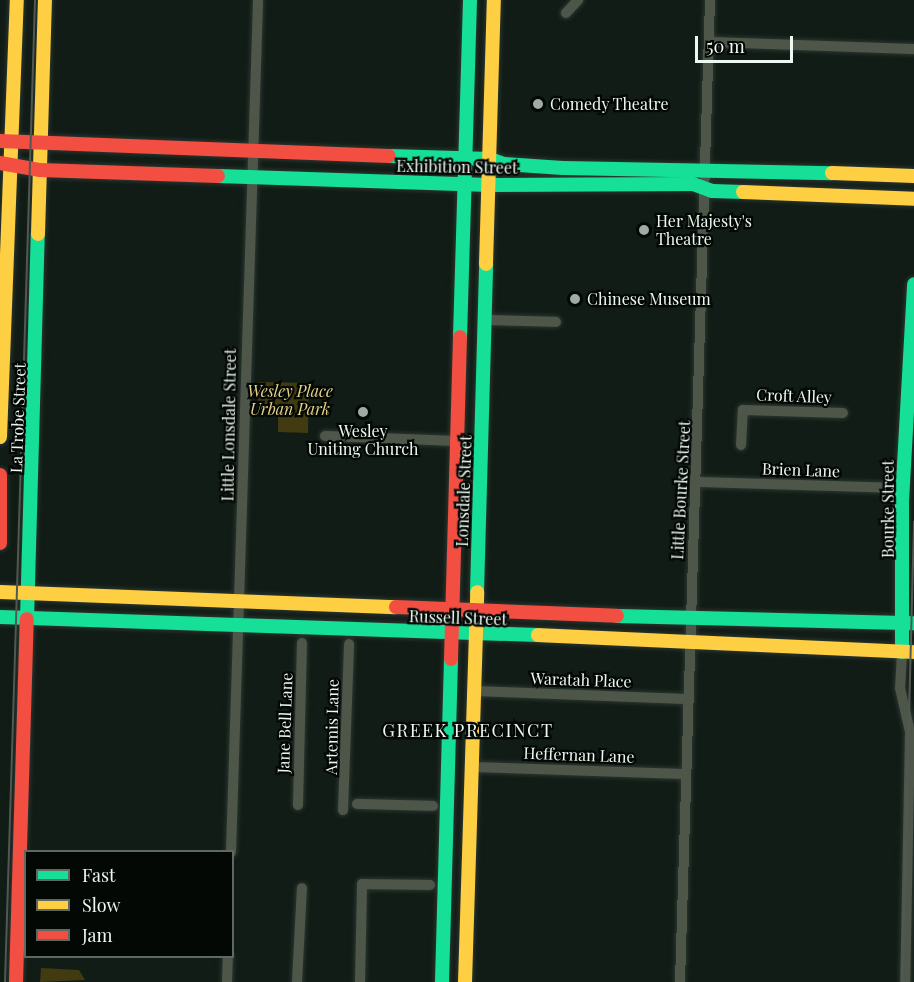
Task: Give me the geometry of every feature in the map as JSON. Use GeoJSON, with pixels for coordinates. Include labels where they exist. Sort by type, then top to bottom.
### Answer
{"type":"FeatureCollection","features":[{"type":"Feature","properties":{"kind":"main road","name":"La Trobe Street"},"geometry":{"type":"LineString","coordinates":[[0,437],[6,142],[17,0]]}},
{"type":"Feature","properties":{"kind":"main road","name":"La Trobe Street"},"geometry":{"type":"LineString","coordinates":[[16,982],[26,618],[36,394],[45,0]]}},
{"type":"Feature","properties":{"kind":"main road","name":"Lonsdale Street"},"geometry":{"type":"LineString","coordinates":[[442,982],[454,634],[470,0]]}},
{"type":"Feature","properties":{"kind":"main road","name":"Lonsdale Street"},"geometry":{"type":"LineString","coordinates":[[465,982],[494,0]]}},
{"type":"Feature","properties":{"kind":"main road"},"geometry":{"type":"LineString","coordinates":[[469,28],[494,29]]}},
{"type":"Feature","properties":{"kind":"main road","name":"Exhibition Street"},"geometry":{"type":"LineString","coordinates":[[6,142],[41,146],[251,150],[490,159],[504,164],[562,168],[706,168],[914,176]]}},
{"type":"Feature","properties":{"kind":"main road"},"geometry":{"type":"LineString","coordinates":[[225,177],[226,150]]}},
{"type":"Feature","properties":{"kind":"main road"},"geometry":{"type":"LineString","coordinates":[[344,181],[346,154]]}},
{"type":"Feature","properties":{"kind":"main road"},"geometry":{"type":"LineString","coordinates":[[428,183],[429,157]]}},
{"type":"Feature","properties":{"kind":"main road","name":"Exhibition Street"},"geometry":{"type":"LineString","coordinates":[[6,165],[40,170],[344,181],[489,185],[604,182],[693,184],[706,189],[914,199]]}},
{"type":"Feature","properties":{"kind":"main road"},"geometry":{"type":"LineString","coordinates":[[803,194],[804,172]]}},
{"type":"Feature","properties":{"kind":"main road","name":"Bourke Street"},"geometry":{"type":"LineString","coordinates":[[908,652],[903,488],[914,284]]}},
{"type":"Feature","properties":{"kind":"main road"},"geometry":{"type":"LineString","coordinates":[[460,387],[483,389]]}},
{"type":"Feature","properties":{"kind":"main road","name":"La Trobe Street"},"geometry":{"type":"LineString","coordinates":[[0,475],[0,543]]}},
{"type":"Feature","properties":{"kind":"main road"},"geometry":{"type":"LineString","coordinates":[[458,484],[481,484]]}},
{"type":"Feature","properties":{"kind":"main road"},"geometry":{"type":"LineString","coordinates":[[455,580],[478,582]]}},
{"type":"Feature","properties":{"kind":"main road","name":"Russell Street"},"geometry":{"type":"LineString","coordinates":[[0,592],[454,607],[742,621],[908,623]]}},
{"type":"Feature","properties":{"kind":"main road"},"geometry":{"type":"LineString","coordinates":[[378,605],[378,632]]}},
{"type":"Feature","properties":{"kind":"main road"},"geometry":{"type":"LineString","coordinates":[[620,639],[621,614]]}},
{"type":"Feature","properties":{"kind":"main road","name":"Russell Street"},"geometry":{"type":"LineString","coordinates":[[0,617],[378,632],[741,642],[908,652]]}},
{"type":"Feature","properties":{"kind":"main road"},"geometry":{"type":"LineString","coordinates":[[741,642],[742,621]]}},
{"type":"Feature","properties":{"kind":"main road"},"geometry":{"type":"LineString","coordinates":[[447,849],[469,850]]}},
{"type":"Feature","properties":{"kind":"main road"},"geometry":{"type":"LineString","coordinates":[[446,906],[468,907]]}},
{"type":"Feature","properties":{"kind":"street","name":"Little Lonsdale Street"},"geometry":{"type":"LineString","coordinates":[[231,850],[249,177],[258,0]]}},
{"type":"Feature","properties":{"kind":"street"},"geometry":{"type":"LineString","coordinates":[[566,13],[578,0]]}},
{"type":"Feature","properties":{"kind":"street","name":"Little Bourke Street"},"geometry":{"type":"LineString","coordinates":[[681,982],[688,640],[697,482],[710,0]]}},
{"type":"Feature","properties":{"kind":"street"},"geometry":{"type":"LineString","coordinates":[[709,42],[914,49]]}},
{"type":"Feature","properties":{"kind":"street"},"geometry":{"type":"LineString","coordinates":[[485,320],[556,322]]}},
{"type":"Feature","properties":{"kind":"street","name":"Croft Alley"},"geometry":{"type":"LineString","coordinates":[[741,445],[743,410],[843,413]]}},
{"type":"Feature","properties":{"kind":"street"},"geometry":{"type":"LineString","coordinates":[[325,436],[458,441]]}},
{"type":"Feature","properties":{"kind":"street","name":"Brien Lane"},"geometry":{"type":"LineString","coordinates":[[697,482],[903,488]]}},
{"type":"Feature","properties":{"kind":"street","name":"Jane Bell Lane"},"geometry":{"type":"LineString","coordinates":[[298,805],[302,643]]}},
{"type":"Feature","properties":{"kind":"street","name":"Artemis Lane"},"geometry":{"type":"LineString","coordinates":[[343,810],[346,803],[349,644]]}},
{"type":"Feature","properties":{"kind":"street","name":"Bourke Street"},"geometry":{"type":"LineString","coordinates":[[905,982],[911,900],[912,825],[910,732],[900,688],[908,652]]}},
{"type":"Feature","properties":{"kind":"street","name":"Waratah Place"},"geometry":{"type":"LineString","coordinates":[[474,691],[687,699]]}},
{"type":"Feature","properties":{"kind":"street","name":"Bourke Street"},"geometry":{"type":"LineString","coordinates":[[910,732],[914,719]]}},
{"type":"Feature","properties":{"kind":"street","name":"Heffernan Lane"},"geometry":{"type":"LineString","coordinates":[[472,766],[686,774]]}},
{"type":"Feature","properties":{"kind":"street"},"geometry":{"type":"LineString","coordinates":[[357,804],[433,806]]}},
{"type":"Feature","properties":{"kind":"street"},"geometry":{"type":"LineString","coordinates":[[360,982],[362,884],[430,885]]}},
{"type":"Feature","properties":{"kind":"street"},"geometry":{"type":"LineString","coordinates":[[297,982],[302,888]]}},
{"type":"Feature","properties":{"kind":"street"},"geometry":{"type":"LineString","coordinates":[[227,982],[228,958]]}},
{"type":"Feature","properties":{"kind":"green space","name":"Wesley Place Urban Park"},"geometry":{"type":"Polygon","coordinates":[[[258,382],[309,383],[308,433],[278,432],[278,412],[257,412],[258,382]]]}},
{"type":"Feature","properties":{"kind":"green space"},"geometry":{"type":"Polygon","coordinates":[[[41,968],[79,970],[85,980],[40,982],[41,968]]]}},
{"type":"Feature","properties":{"kind":"tram line"},"geometry":{"type":"LineString","coordinates":[[5,982],[35,0]]}},
{"type":"Feature","properties":{"kind":"tram line"},"geometry":{"type":"LineString","coordinates":[[902,982],[914,522]]}},
{"type":"Feature","properties":{"kind":"traffic: fast"},"geometry":{"type":"LineString","coordinates":[[460,337],[470,0]]}},
{"type":"Feature","properties":{"kind":"traffic: fast"},"geometry":{"type":"LineString","coordinates":[[389,156],[490,159],[504,164],[563,168],[832,173]]}},
{"type":"Feature","properties":{"kind":"traffic: fast"},"geometry":{"type":"LineString","coordinates":[[218,176],[489,185],[693,184],[712,191],[743,192]]}},
{"type":"Feature","properties":{"kind":"traffic: fast"},"geometry":{"type":"LineString","coordinates":[[27,619],[38,234]]}},
{"type":"Feature","properties":{"kind":"traffic: fast"},"geometry":{"type":"LineString","coordinates":[[477,592],[486,264]]}},
{"type":"Feature","properties":{"kind":"traffic: fast"},"geometry":{"type":"LineString","coordinates":[[902,652],[902,501],[914,284]]}},
{"type":"Feature","properties":{"kind":"traffic: fast"},"geometry":{"type":"LineString","coordinates":[[617,616],[914,623]]}},
{"type":"Feature","properties":{"kind":"traffic: fast"},"geometry":{"type":"LineString","coordinates":[[0,617],[538,635]]}},
{"type":"Feature","properties":{"kind":"traffic: fast"},"geometry":{"type":"LineString","coordinates":[[442,982],[451,659]]}},
{"type":"Feature","properties":{"kind":"traffic: slow"},"geometry":{"type":"LineString","coordinates":[[0,437],[17,0]]}},
{"type":"Feature","properties":{"kind":"traffic: slow"},"geometry":{"type":"LineString","coordinates":[[38,234],[45,0]]}},
{"type":"Feature","properties":{"kind":"traffic: slow"},"geometry":{"type":"LineString","coordinates":[[486,264],[494,0]]}},
{"type":"Feature","properties":{"kind":"traffic: slow"},"geometry":{"type":"LineString","coordinates":[[832,173],[914,176]]}},
{"type":"Feature","properties":{"kind":"traffic: slow"},"geometry":{"type":"LineString","coordinates":[[743,192],[914,199]]}},
{"type":"Feature","properties":{"kind":"traffic: slow"},"geometry":{"type":"LineString","coordinates":[[0,592],[396,607]]}},
{"type":"Feature","properties":{"kind":"traffic: slow"},"geometry":{"type":"LineString","coordinates":[[465,982],[477,592]]}},
{"type":"Feature","properties":{"kind":"traffic: slow"},"geometry":{"type":"LineString","coordinates":[[538,635],[914,652]]}},
{"type":"Feature","properties":{"kind":"traffic: jam"},"geometry":{"type":"LineString","coordinates":[[0,141],[389,156]]}},
{"type":"Feature","properties":{"kind":"traffic: jam"},"geometry":{"type":"LineString","coordinates":[[0,163],[40,170],[218,176]]}},
{"type":"Feature","properties":{"kind":"traffic: jam"},"geometry":{"type":"LineString","coordinates":[[451,659],[460,337]]}},
{"type":"Feature","properties":{"kind":"traffic: jam"},"geometry":{"type":"LineString","coordinates":[[0,475],[0,543]]}},
{"type":"Feature","properties":{"kind":"traffic: jam"},"geometry":{"type":"LineString","coordinates":[[396,607],[617,616]]}},
{"type":"Feature","properties":{"kind":"traffic: jam"},"geometry":{"type":"LineString","coordinates":[[16,982],[27,619]]}},
{"type":"Feature","properties":{"kind":"place","name":"Comedy Theatre"},"geometry":{"type":"Point","coordinates":[538,104]}},
{"type":"Feature","properties":{"kind":"place","name":"Her Majesty's Theatre"},"geometry":{"type":"Point","coordinates":[644,230]}},
{"type":"Feature","properties":{"kind":"place","name":"Chinese Museum"},"geometry":{"type":"Point","coordinates":[575,299]}},
{"type":"Feature","properties":{"kind":"place","name":"Wesley Uniting Church"},"geometry":{"type":"Point","coordinates":[363,412]}},
{"type":"Feature","properties":{"kind":"district","name":"GREEK PRECINCT"},"geometry":{"type":"Point","coordinates":[468,730]}}]}
